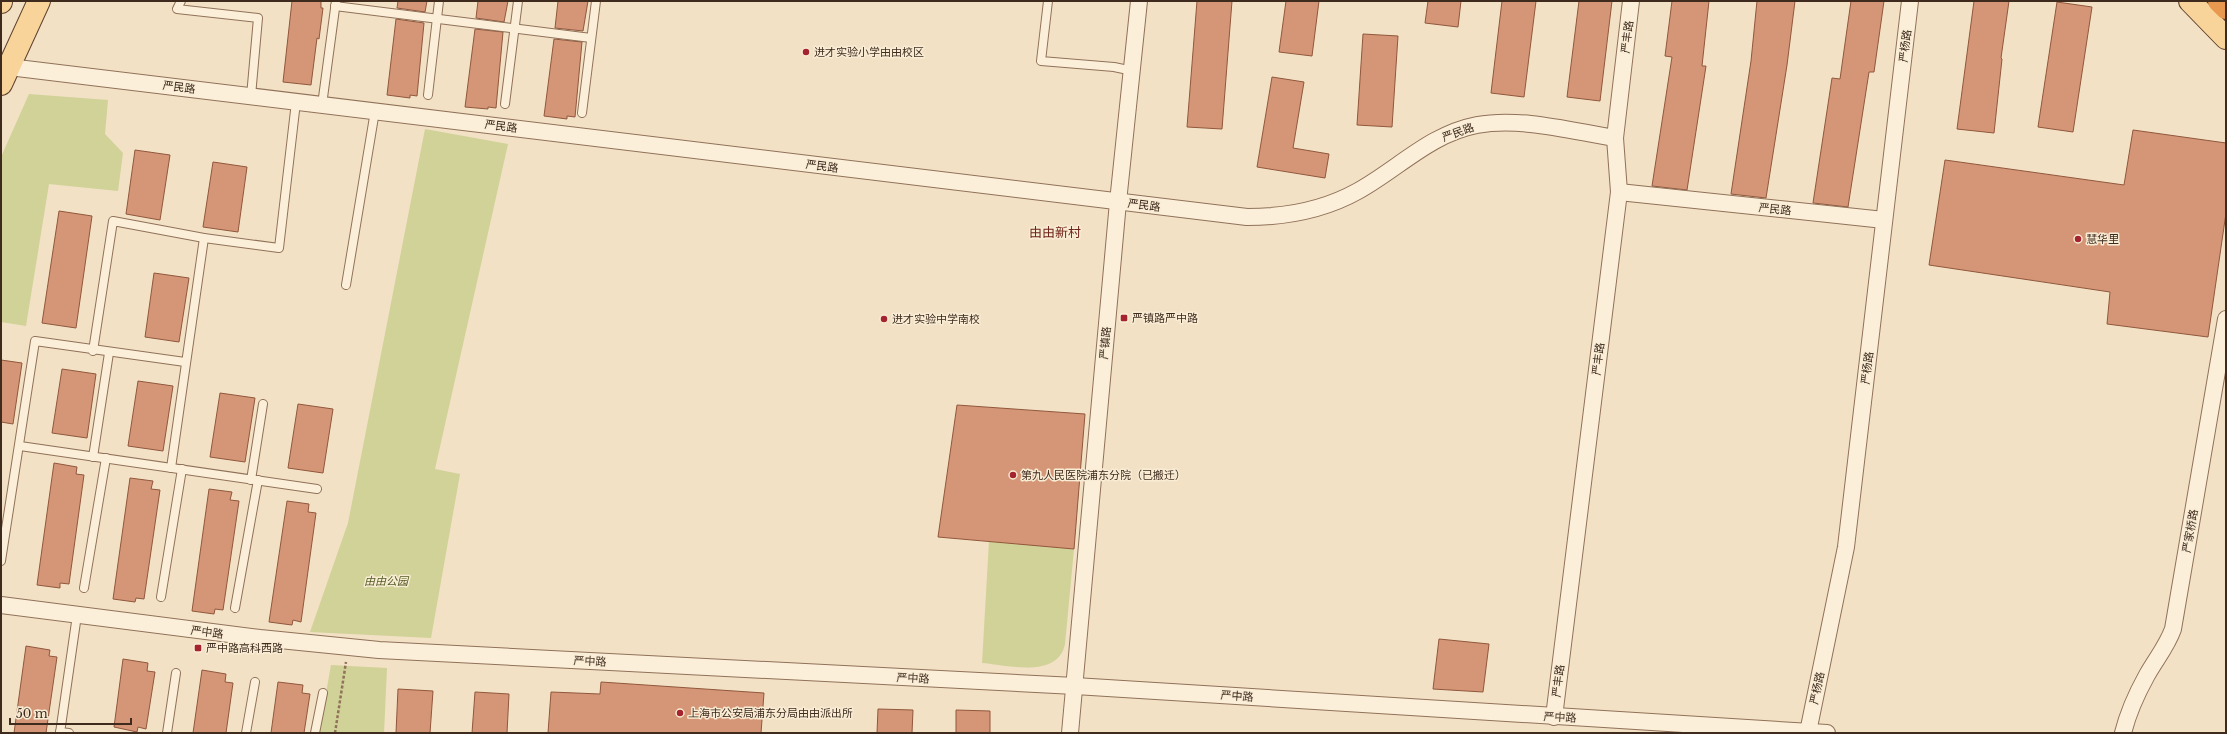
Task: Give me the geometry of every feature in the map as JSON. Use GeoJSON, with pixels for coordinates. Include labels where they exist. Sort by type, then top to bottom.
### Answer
{"type":"FeatureCollection","features":[{"type":"Feature","properties":{"kind":"highway"},"geometry":{"type":"LineString","coordinates":[[2219,1],[2226,8]]}},
{"type":"Feature","properties":{"kind":"main road"},"geometry":{"type":"LineString","coordinates":[[5,76],[40,1]]}},
{"type":"Feature","properties":{"kind":"main road"},"geometry":{"type":"LineString","coordinates":[[2190,1],[2226,38]]}},
{"type":"Feature","properties":{"kind":"street","name":"严镇路"},"geometry":{"type":"LineString","coordinates":[[1070,733],[1118,202],[1139,1]]}},
{"type":"Feature","properties":{"kind":"street","name":"严丰路"},"geometry":{"type":"LineString","coordinates":[[1554,717],[1619,192],[1615,138],[1631,1]]}},
{"type":"Feature","properties":{"kind":"street","name":"严杨路"},"geometry":{"type":"LineString","coordinates":[[1808,732],[1846,547],[1910,1]]}},
{"type":"Feature","properties":{"kind":"street","name":"严民路"},"geometry":{"type":"LineString","coordinates":[[5,76],[251,96],[1221,215],[1273,217],[1309,210],[1336,202],[1358,191],[1427,145],[1451,134],[1476,126],[1499,122],[1615,138]]}},
{"type":"Feature","properties":{"kind":"street","name":"严民路"},"geometry":{"type":"LineString","coordinates":[[1619,192],[1884,220]]}},
{"type":"Feature","properties":{"kind":"street","name":"严家桥路"},"geometry":{"type":"LineString","coordinates":[[2123,733],[2135,698],[2147,674],[2166,647],[2173,629],[2226,319]]}},
{"type":"Feature","properties":{"kind":"street","name":"严中路"},"geometry":{"type":"LineString","coordinates":[[1,606],[349,648],[1075,686],[1827,733]]}},
{"type":"Feature","properties":{"kind":"lane"},"geometry":{"type":"LineString","coordinates":[[181,1],[177,9],[258,18],[251,96]]}},
{"type":"Feature","properties":{"kind":"lane"},"geometry":{"type":"LineString","coordinates":[[428,95],[439,1]]}},
{"type":"Feature","properties":{"kind":"lane"},"geometry":{"type":"LineString","coordinates":[[505,104],[518,1]]}},
{"type":"Feature","properties":{"kind":"lane"},"geometry":{"type":"LineString","coordinates":[[582,113],[596,1]]}},
{"type":"Feature","properties":{"kind":"lane"},"geometry":{"type":"LineString","coordinates":[[1048,1],[1041,61],[1114,67],[1132,71]]}},
{"type":"Feature","properties":{"kind":"lane"},"geometry":{"type":"LineString","coordinates":[[322,105],[336,3],[437,19],[591,38]]}},
{"type":"Feature","properties":{"kind":"lane"},"geometry":{"type":"LineString","coordinates":[[93,351],[113,221],[204,238],[278,248],[296,102]]}},
{"type":"Feature","properties":{"kind":"lane"},"geometry":{"type":"LineString","coordinates":[[346,285],[374,111]]}},
{"type":"Feature","properties":{"kind":"lane"},"geometry":{"type":"LineString","coordinates":[[171,468],[204,238]]}},
{"type":"Feature","properties":{"kind":"lane"},"geometry":{"type":"LineString","coordinates":[[1,561],[36,342],[93,351],[185,362]]}},
{"type":"Feature","properties":{"kind":"lane"},"geometry":{"type":"LineString","coordinates":[[93,457],[109,353]]}},
{"type":"Feature","properties":{"kind":"lane"},"geometry":{"type":"LineString","coordinates":[[235,608],[255,480],[263,404]]}},
{"type":"Feature","properties":{"kind":"lane"},"geometry":{"type":"LineString","coordinates":[[20,446],[317,489]]}},
{"type":"Feature","properties":{"kind":"lane"},"geometry":{"type":"LineString","coordinates":[[84,588],[106,458]]}},
{"type":"Feature","properties":{"kind":"lane"},"geometry":{"type":"LineString","coordinates":[[161,597],[182,470]]}},
{"type":"Feature","properties":{"kind":"lane"},"geometry":{"type":"LineString","coordinates":[[63,733],[77,615]]}},
{"type":"Feature","properties":{"kind":"lane"},"geometry":{"type":"LineString","coordinates":[[167,733],[176,673]]}},
{"type":"Feature","properties":{"kind":"lane"},"geometry":{"type":"LineString","coordinates":[[246,733],[255,682]]}},
{"type":"Feature","properties":{"kind":"lane"},"geometry":{"type":"LineString","coordinates":[[315,733],[323,693]]}},
{"type":"Feature","properties":{"kind":"path"},"geometry":{"type":"LineString","coordinates":[[335,733],[349,648]]}},
{"type":"Feature","properties":{"kind":"green space"},"geometry":{"type":"Polygon","coordinates":[[[29,94],[108,100],[105,134],[123,153],[118,191],[49,184],[26,326],[1,322],[1,157],[29,94]]]}},
{"type":"Feature","properties":{"kind":"green space","name":"由由公园"},"geometry":{"type":"Polygon","coordinates":[[[425,129],[508,144],[435,469],[460,474],[431,638],[310,632],[348,523],[425,129]]]}},
{"type":"Feature","properties":{"kind":"green space"},"geometry":{"type":"Polygon","coordinates":[[[989,541],[1074,549],[1065,644],[1060,655],[1053,662],[1042,666],[1030,667],[982,663],[989,541]]]}},
{"type":"Feature","properties":{"kind":"green space"},"geometry":{"type":"Polygon","coordinates":[[[331,665],[387,668],[384,733],[319,733],[331,665]]]}},
{"type":"Feature","properties":{"kind":"building"},"geometry":{"type":"Polygon","coordinates":[[[292,1],[321,1],[321,8],[323,8],[319,39],[317,38],[311,85],[283,82],[292,1]]]}},
{"type":"Feature","properties":{"kind":"building"},"geometry":{"type":"Polygon","coordinates":[[[398,1],[427,1],[425,12],[397,8],[398,1]]]}},
{"type":"Feature","properties":{"kind":"building"},"geometry":{"type":"Polygon","coordinates":[[[478,1],[508,1],[504,22],[476,18],[478,1]]]}},
{"type":"Feature","properties":{"kind":"building"},"geometry":{"type":"Polygon","coordinates":[[[558,1],[588,1],[583,31],[555,28],[558,1]]]}},
{"type":"Feature","properties":{"kind":"building"},"geometry":{"type":"Polygon","coordinates":[[[1197,1],[1232,1],[1222,129],[1187,127],[1197,1]]]}},
{"type":"Feature","properties":{"kind":"building"},"geometry":{"type":"Polygon","coordinates":[[[1286,1],[1319,1],[1312,56],[1279,52],[1286,1]]]}},
{"type":"Feature","properties":{"kind":"building"},"geometry":{"type":"Polygon","coordinates":[[[1428,1],[1461,1],[1458,27],[1425,23],[1428,1]]]}},
{"type":"Feature","properties":{"kind":"building"},"geometry":{"type":"Polygon","coordinates":[[[1502,1],[1536,1],[1524,97],[1491,93],[1502,1]]]}},
{"type":"Feature","properties":{"kind":"building"},"geometry":{"type":"Polygon","coordinates":[[[1579,1],[1612,1],[1600,101],[1567,97],[1579,1]]]}},
{"type":"Feature","properties":{"kind":"building"},"geometry":{"type":"Polygon","coordinates":[[[1672,1],[1709,1],[1702,66],[1706,66],[1687,190],[1652,186],[1672,57],[1665,56],[1672,1]]]}},
{"type":"Feature","properties":{"kind":"building"},"geometry":{"type":"Polygon","coordinates":[[[1757,1],[1795,1],[1787,65],[1766,198],[1731,194],[1751,61],[1757,1]]]}},
{"type":"Feature","properties":{"kind":"building"},"geometry":{"type":"Polygon","coordinates":[[[1851,1],[1884,1],[1874,72],[1869,72],[1848,207],[1813,203],[1832,78],[1840,79],[1851,1]]]}},
{"type":"Feature","properties":{"kind":"building"},"geometry":{"type":"Polygon","coordinates":[[[1974,1],[2009,1],[2001,58],[1994,133],[1957,129],[1974,1]]]}},
{"type":"Feature","properties":{"kind":"building"},"geometry":{"type":"Polygon","coordinates":[[[2057,2],[2092,7],[2073,132],[2038,127],[2057,2]]]}},
{"type":"Feature","properties":{"kind":"building"},"geometry":{"type":"Polygon","coordinates":[[[396,19],[424,23],[417,96],[410,95],[410,98],[387,95],[396,19]]]}},
{"type":"Feature","properties":{"kind":"building"},"geometry":{"type":"Polygon","coordinates":[[[475,29],[503,32],[496,108],[488,107],[488,109],[465,107],[475,29]]]}},
{"type":"Feature","properties":{"kind":"building"},"geometry":{"type":"Polygon","coordinates":[[[1363,34],[1398,36],[1392,127],[1357,125],[1363,34]]]}},
{"type":"Feature","properties":{"kind":"building"},"geometry":{"type":"Polygon","coordinates":[[[554,39],[582,42],[575,117],[567,116],[567,119],[544,116],[554,39]]]}},
{"type":"Feature","properties":{"kind":"building"},"geometry":{"type":"Polygon","coordinates":[[[1272,77],[1304,82],[1293,148],[1329,154],[1325,178],[1257,167],[1272,77]]]}},
{"type":"Feature","properties":{"kind":"building","name":"慧华里"},"geometry":{"type":"Polygon","coordinates":[[[2133,130],[2226,143],[2226,213],[2208,337],[2107,324],[2110,292],[1929,265],[1945,160],[2124,185],[2133,130]]]}},
{"type":"Feature","properties":{"kind":"building"},"geometry":{"type":"Polygon","coordinates":[[[135,150],[170,155],[160,220],[126,214],[135,150]]]}},
{"type":"Feature","properties":{"kind":"building"},"geometry":{"type":"Polygon","coordinates":[[[213,162],[247,167],[238,232],[203,227],[213,162]]]}},
{"type":"Feature","properties":{"kind":"building"},"geometry":{"type":"Polygon","coordinates":[[[59,211],[92,216],[76,328],[42,323],[59,211]]]}},
{"type":"Feature","properties":{"kind":"building"},"geometry":{"type":"Polygon","coordinates":[[[154,273],[189,278],[179,342],[145,337],[154,273]]]}},
{"type":"Feature","properties":{"kind":"building"},"geometry":{"type":"Polygon","coordinates":[[[1,360],[22,363],[13,424],[1,422],[1,360]]]}},
{"type":"Feature","properties":{"kind":"building"},"geometry":{"type":"Polygon","coordinates":[[[62,369],[96,374],[87,438],[52,433],[62,369]]]}},
{"type":"Feature","properties":{"kind":"building"},"geometry":{"type":"Polygon","coordinates":[[[138,381],[173,386],[163,451],[128,446],[138,381]]]}},
{"type":"Feature","properties":{"kind":"building"},"geometry":{"type":"Polygon","coordinates":[[[220,393],[255,398],[245,462],[210,457],[220,393]]]}},
{"type":"Feature","properties":{"kind":"building"},"geometry":{"type":"Polygon","coordinates":[[[298,404],[333,409],[323,473],[288,468],[298,404]]]}},
{"type":"Feature","properties":{"kind":"building","name":"第九人民医院浦东分院（已搬迁）"},"geometry":{"type":"Polygon","coordinates":[[[957,405],[1085,414],[1074,549],[938,537],[957,405]]]}},
{"type":"Feature","properties":{"kind":"building"},"geometry":{"type":"Polygon","coordinates":[[[54,463],[77,467],[76,474],[84,475],[69,584],[60,583],[60,588],[37,585],[54,463]]]}},
{"type":"Feature","properties":{"kind":"building"},"geometry":{"type":"Polygon","coordinates":[[[130,478],[153,481],[151,489],[160,490],[144,599],[136,598],[135,602],[113,599],[130,478]]]}},
{"type":"Feature","properties":{"kind":"building"},"geometry":{"type":"Polygon","coordinates":[[[209,489],[232,492],[230,500],[239,501],[223,610],[215,609],[214,614],[192,611],[209,489]]]}},
{"type":"Feature","properties":{"kind":"building"},"geometry":{"type":"Polygon","coordinates":[[[287,501],[309,504],[308,512],[316,513],[301,622],[293,620],[292,625],[269,622],[287,501]]]}},
{"type":"Feature","properties":{"kind":"building"},"geometry":{"type":"Polygon","coordinates":[[[1439,639],[1489,644],[1483,692],[1433,689],[1439,639]]]}},
{"type":"Feature","properties":{"kind":"building"},"geometry":{"type":"Polygon","coordinates":[[[26,646],[50,650],[49,656],[57,657],[46,733],[14,733],[26,646]]]}},
{"type":"Feature","properties":{"kind":"building"},"geometry":{"type":"Polygon","coordinates":[[[123,659],[148,663],[147,671],[155,672],[146,729],[138,727],[137,732],[114,727],[123,659]]]}},
{"type":"Feature","properties":{"kind":"building"},"geometry":{"type":"Polygon","coordinates":[[[202,670],[226,674],[225,682],[233,683],[226,733],[193,733],[202,670]]]}},
{"type":"Feature","properties":{"kind":"building"},"geometry":{"type":"Polygon","coordinates":[[[278,682],[303,685],[302,693],[310,694],[304,733],[271,733],[278,682]]]}},
{"type":"Feature","properties":{"kind":"building","name":"上海市公安局浦东分局由由派出所"},"geometry":{"type":"Polygon","coordinates":[[[601,682],[764,693],[761,733],[548,733],[551,692],[600,694],[601,682]]]}},
{"type":"Feature","properties":{"kind":"building"},"geometry":{"type":"Polygon","coordinates":[[[398,689],[433,691],[430,733],[396,733],[398,689]]]}},
{"type":"Feature","properties":{"kind":"building"},"geometry":{"type":"Polygon","coordinates":[[[475,692],[509,694],[507,733],[472,733],[475,692]]]}},
{"type":"Feature","properties":{"kind":"building"},"geometry":{"type":"Polygon","coordinates":[[[878,709],[913,710],[912,733],[877,733],[878,709]]]}},
{"type":"Feature","properties":{"kind":"building"},"geometry":{"type":"Polygon","coordinates":[[[956,710],[990,711],[990,733],[956,733],[956,710]]]}},
{"type":"Feature","properties":{"kind":"place","name":"进才实验小学由由校区"},"geometry":{"type":"Point","coordinates":[806,52]}},
{"type":"Feature","properties":{"kind":"place","name":"慧华里"},"geometry":{"type":"Point","coordinates":[2078,239]}},
{"type":"Feature","properties":{"kind":"place","name":"严镇路严中路"},"geometry":{"type":"Point","coordinates":[1124,318]}},
{"type":"Feature","properties":{"kind":"place","name":"进才实验中学南校"},"geometry":{"type":"Point","coordinates":[884,319]}},
{"type":"Feature","properties":{"kind":"place","name":"第九人民医院浦东分院（已搬迁）"},"geometry":{"type":"Point","coordinates":[1013,475]}},
{"type":"Feature","properties":{"kind":"place","name":"严中路高科西路"},"geometry":{"type":"Point","coordinates":[198,648]}},
{"type":"Feature","properties":{"kind":"place","name":"上海市公安局浦东分局由由派出所"},"geometry":{"type":"Point","coordinates":[680,713]}},
{"type":"Feature","properties":{"kind":"district","name":"由由新村"},"geometry":{"type":"Point","coordinates":[1055,232]}}]}
